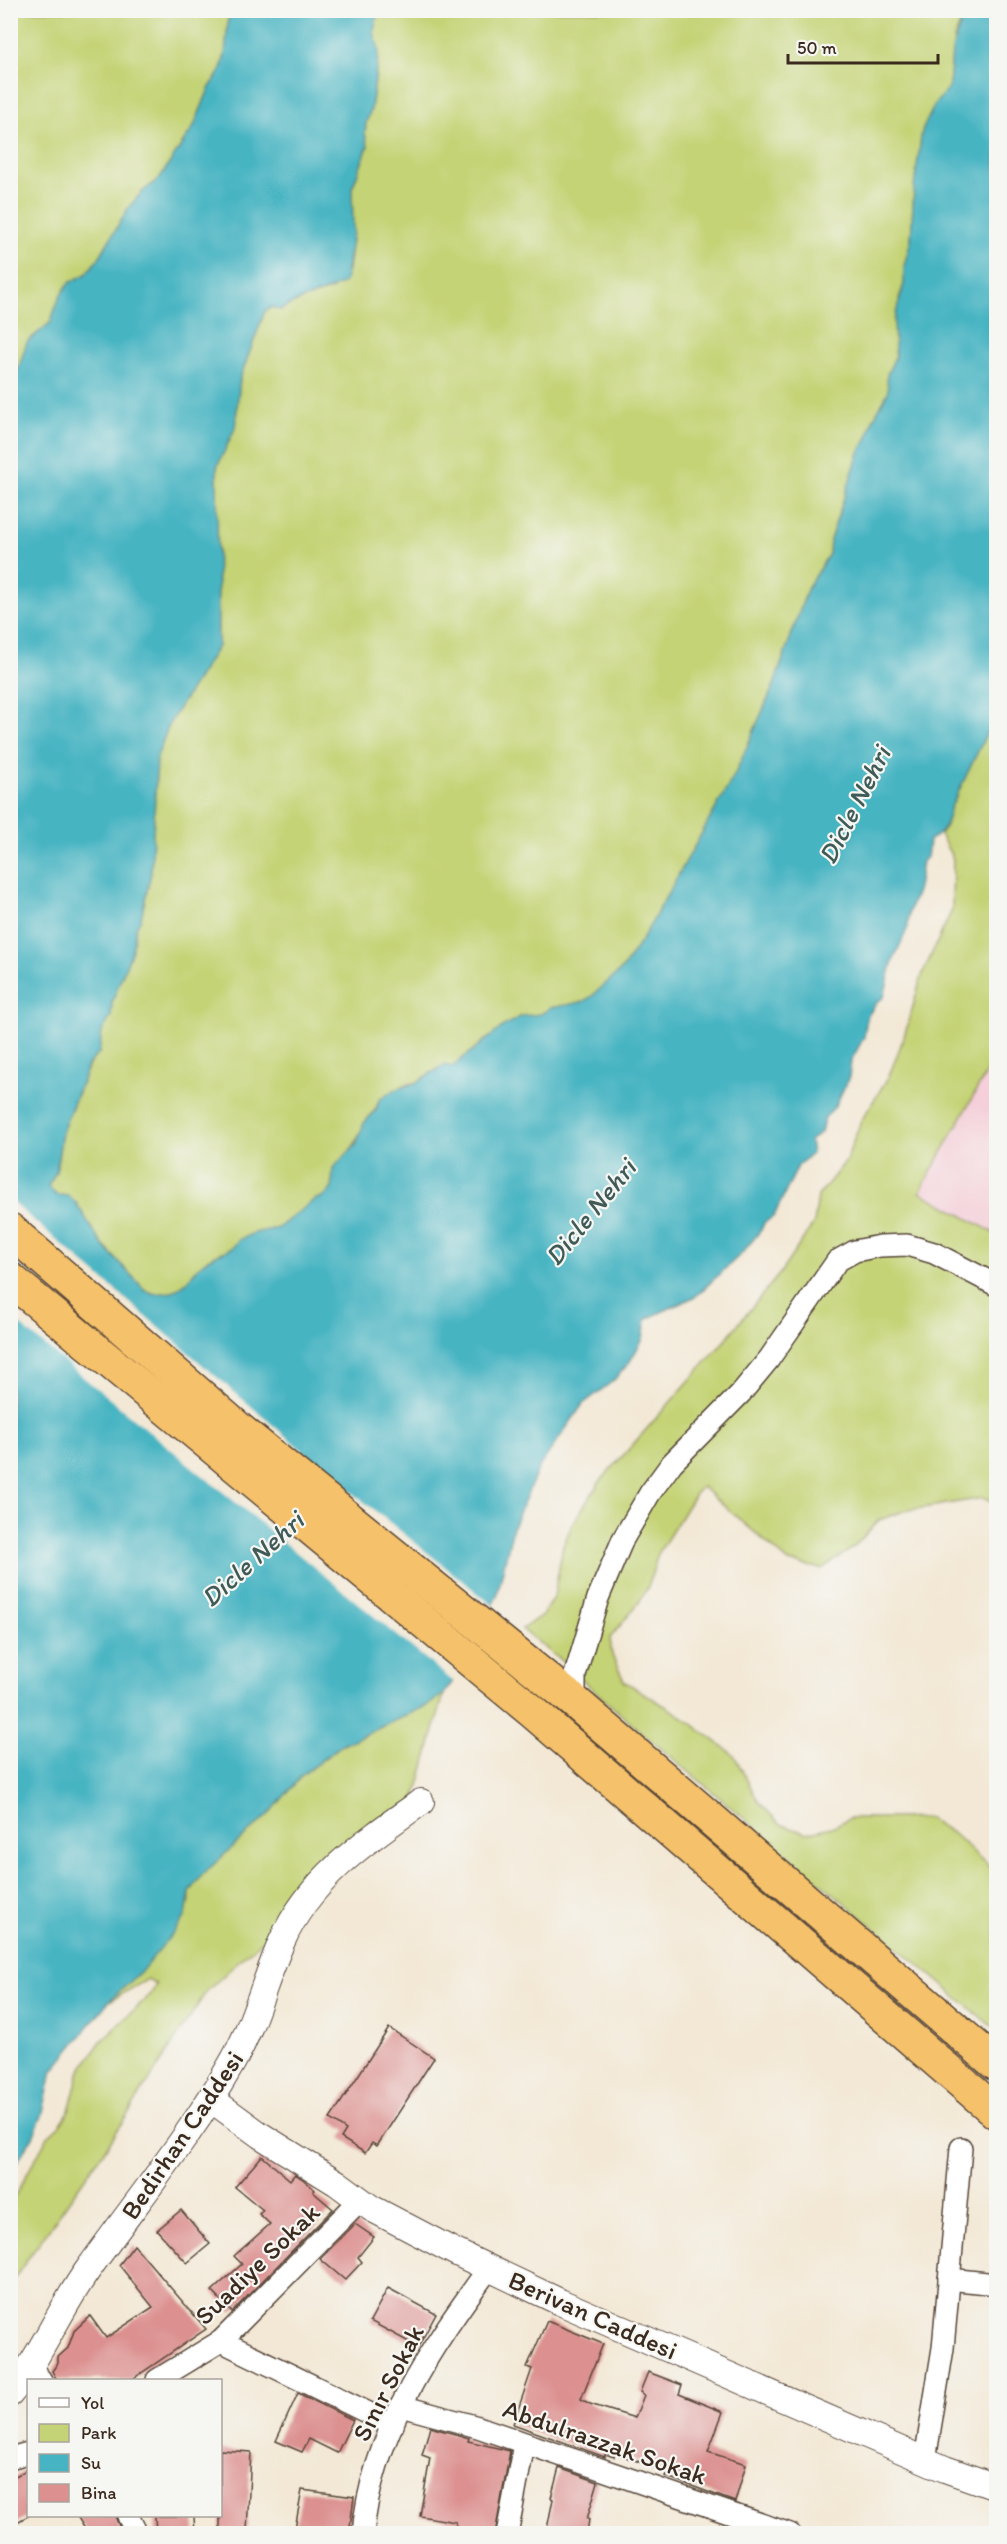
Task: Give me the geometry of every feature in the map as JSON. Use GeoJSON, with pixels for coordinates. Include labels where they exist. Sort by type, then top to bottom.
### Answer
{"type":"FeatureCollection","features":[{"type":"Feature","properties":{"kind":"highway"},"geometry":{"type":"LineString","coordinates":[[10,1230],[241,1431],[563,1693],[996,2064]]}},
{"type":"Feature","properties":{"kind":"highway"},"geometry":{"type":"LineString","coordinates":[[10,1279],[533,1712],[996,2112]]}},
{"type":"Feature","properties":{"kind":"street"},"geometry":{"type":"LineString","coordinates":[[563,1693],[575,1675],[598,1598],[623,1539],[650,1493],[672,1463],[741,1394],[769,1359],[837,1261],[855,1251],[880,1246],[907,1245],[934,1253],[996,1285]]}},
{"type":"Feature","properties":{"kind":"street","name":"Bedirhan Caddesi"},"geometry":{"type":"LineString","coordinates":[[35,2373],[86,2273],[212,2099],[242,2046],[282,1940],[298,1912],[335,1867],[368,1838],[421,1802]]}},
{"type":"Feature","properties":{"kind":"street","name":"Berivan Caddesi"},"geometry":{"type":"LineString","coordinates":[[212,2099],[260,2135],[360,2200],[489,2268],[560,2302],[925,2460],[996,2487]]}},
{"type":"Feature","properties":{"kind":"street"},"geometry":{"type":"LineString","coordinates":[[925,2460],[943,2348],[961,2148]]}},
{"type":"Feature","properties":{"kind":"street","name":"Suadiye Sokak"},"geometry":{"type":"LineString","coordinates":[[159,2379],[221,2341],[360,2200]]}},
{"type":"Feature","properties":{"kind":"street","name":"Sınır Sokak"},"geometry":{"type":"LineString","coordinates":[[363,2534],[365,2509],[381,2454],[397,2416],[439,2337],[489,2268]]}},
{"type":"Feature","properties":{"kind":"street"},"geometry":{"type":"LineString","coordinates":[[949,2279],[996,2284]]}},
{"type":"Feature","properties":{"kind":"street","name":"Abdulrazzak Sokak"},"geometry":{"type":"LineString","coordinates":[[221,2341],[397,2416],[478,2427],[790,2534]]}},
{"type":"Feature","properties":{"kind":"street","name":"Bedirhan Caddesi"},"geometry":{"type":"LineString","coordinates":[[10,2394],[27,2380]]}},
{"type":"Feature","properties":{"kind":"street"},"geometry":{"type":"LineString","coordinates":[[507,2534],[524,2444]]}},
{"type":"Feature","properties":{"kind":"street"},"geometry":{"type":"LineString","coordinates":[[10,2458],[27,2453]]}},
{"type":"Feature","properties":{"kind":"street"},"geometry":{"type":"LineString","coordinates":[[128,2517],[136,2534]]}},
{"type":"Feature","properties":{"kind":"shaded area"},"geometry":{"type":"Polygon","coordinates":[[[996,1055],[996,1234],[920,1192],[996,1055]]]}},
{"type":"Feature","properties":{"kind":"green space"},"geometry":{"type":"Polygon","coordinates":[[[11,11],[229,11],[225,55],[221,70],[209,89],[193,128],[159,179],[142,192],[129,207],[99,258],[86,274],[69,283],[60,296],[50,323],[27,342],[11,395],[11,11]]]}},
{"type":"Feature","properties":{"kind":"green space"},"geometry":{"type":"Polygon","coordinates":[[[378,11],[963,11],[954,38],[949,87],[922,131],[914,187],[911,240],[904,266],[904,284],[899,298],[895,357],[887,375],[888,392],[873,420],[867,440],[860,450],[830,540],[829,554],[808,587],[774,685],[735,774],[643,938],[623,968],[591,997],[582,1002],[550,1008],[541,1014],[533,1015],[485,1040],[452,1067],[430,1073],[418,1082],[404,1085],[379,1100],[352,1148],[333,1168],[332,1188],[325,1196],[314,1200],[278,1228],[254,1233],[240,1239],[232,1248],[209,1258],[198,1267],[188,1281],[173,1292],[155,1294],[145,1290],[102,1244],[76,1203],[69,1196],[56,1195],[48,1186],[56,1172],[62,1132],[90,1063],[99,1053],[102,1031],[111,1016],[112,1002],[132,950],[136,928],[141,917],[151,873],[157,757],[169,724],[218,646],[217,467],[235,428],[240,378],[265,311],[271,307],[280,310],[309,296],[333,289],[348,272],[353,231],[352,188],[368,147],[365,134],[376,75],[374,32],[378,11]]]}},
{"type":"Feature","properties":{"kind":"green space"},"geometry":{"type":"Polygon","coordinates":[[[996,714],[996,1055],[920,1192],[996,1234],[996,1504],[983,1498],[904,1511],[879,1520],[854,1547],[822,1569],[789,1562],[702,1487],[695,1494],[658,1554],[648,1587],[640,1601],[610,1638],[612,1655],[624,1681],[680,1715],[734,1755],[758,1801],[780,1824],[806,1833],[832,1827],[850,1818],[928,1818],[955,1835],[996,1873],[996,2030],[522,1629],[543,1614],[554,1596],[563,1545],[572,1525],[598,1484],[720,1346],[781,1272],[814,1223],[818,1196],[846,1161],[861,1121],[889,1076],[904,1037],[922,975],[952,910],[953,859],[940,834],[946,826],[950,809],[996,714]]]}},
{"type":"Feature","properties":{"kind":"green space"},"geometry":{"type":"Polygon","coordinates":[[[444,1694],[413,1807],[206,1992],[108,2145],[11,2283],[11,2203],[48,2136],[61,2124],[69,2111],[79,2074],[101,2041],[151,1994],[156,1984],[148,1979],[108,2002],[140,1973],[190,1903],[190,1892],[202,1875],[270,1813],[302,1775],[341,1746],[428,1705],[444,1694]]]}},
{"type":"Feature","properties":{"kind":"water","name":"Dicle Nehri"},"geometry":{"type":"Polygon","coordinates":[[[229,11],[378,11],[374,32],[379,50],[371,109],[366,123],[365,134],[368,146],[352,188],[353,231],[345,282],[280,310],[272,307],[265,311],[240,378],[235,428],[217,467],[218,646],[169,724],[157,757],[151,873],[141,918],[136,928],[132,950],[112,1002],[111,1016],[102,1031],[99,1053],[89,1063],[62,1132],[56,1172],[48,1186],[56,1195],[69,1196],[76,1203],[102,1244],[145,1290],[155,1294],[173,1292],[188,1281],[198,1267],[210,1258],[232,1248],[240,1239],[254,1233],[278,1228],[314,1200],[325,1196],[332,1188],[333,1168],[356,1145],[364,1123],[376,1110],[379,1100],[394,1090],[418,1082],[444,1065],[452,1067],[505,1025],[522,1016],[541,1014],[550,1008],[582,1002],[591,997],[623,968],[643,938],[735,774],[774,685],[808,587],[829,554],[830,540],[860,450],[867,440],[873,420],[888,392],[887,375],[895,357],[894,320],[904,284],[904,266],[911,240],[914,187],[922,131],[935,104],[949,87],[952,50],[963,11],[996,11],[996,714],[950,809],[944,828],[929,840],[927,857],[922,861],[918,888],[909,912],[908,927],[892,963],[884,997],[877,1002],[867,1017],[864,1037],[851,1061],[849,1077],[836,1105],[824,1119],[821,1132],[810,1141],[812,1154],[799,1164],[774,1216],[764,1223],[742,1253],[696,1296],[646,1319],[643,1339],[629,1363],[613,1381],[583,1404],[539,1467],[513,1527],[497,1596],[444,1694],[428,1705],[340,1746],[302,1775],[270,1813],[202,1875],[190,1892],[186,1916],[140,1973],[108,2002],[52,2072],[42,2116],[33,2137],[11,2171],[10,395],[27,342],[50,323],[60,296],[69,283],[86,274],[99,258],[129,207],[142,192],[159,179],[193,128],[209,89],[221,70],[225,55],[229,11]]]}},
{"type":"Feature","properties":{"kind":"pier"},"geometry":{"type":"Polygon","coordinates":[[[11,1201],[338,1481],[495,1607],[455,1683],[10,1317],[11,1201]]]}},
{"type":"Feature","properties":{"kind":"building"},"geometry":{"type":"Polygon","coordinates":[[[389,2028],[434,2058],[377,2146],[372,2143],[365,2153],[341,2138],[346,2130],[330,2119],[389,2028]]]}},
{"type":"Feature","properties":{"kind":"building"},"geometry":{"type":"Polygon","coordinates":[[[262,2156],[290,2180],[295,2174],[304,2180],[315,2190],[313,2192],[333,2209],[232,2312],[212,2291],[242,2264],[234,2256],[270,2224],[259,2214],[263,2210],[235,2187],[262,2156]]]}},
{"type":"Feature","properties":{"kind":"building"},"geometry":{"type":"Polygon","coordinates":[[[181,2210],[210,2244],[187,2263],[157,2230],[181,2210]]]}},
{"type":"Feature","properties":{"kind":"building"},"geometry":{"type":"Polygon","coordinates":[[[355,2224],[374,2237],[358,2257],[362,2262],[345,2280],[320,2259],[355,2224]]]}},
{"type":"Feature","properties":{"kind":"building"},"geometry":{"type":"Polygon","coordinates":[[[134,2245],[206,2329],[132,2379],[56,2379],[52,2371],[58,2363],[58,2357],[68,2348],[74,2331],[90,2316],[106,2338],[153,2307],[119,2265],[134,2245]]]}},
{"type":"Feature","properties":{"kind":"building"},"geometry":{"type":"Polygon","coordinates":[[[388,2288],[436,2314],[418,2347],[370,2321],[388,2288]]]}},
{"type":"Feature","properties":{"kind":"building"},"geometry":{"type":"Polygon","coordinates":[[[547,2321],[603,2344],[581,2399],[590,2404],[635,2418],[644,2395],[640,2392],[648,2372],[682,2385],[679,2394],[723,2412],[708,2452],[746,2464],[735,2502],[665,2476],[667,2472],[615,2453],[614,2457],[605,2454],[605,2457],[513,2424],[532,2369],[527,2367],[547,2321]]]}},
{"type":"Feature","properties":{"kind":"building"},"geometry":{"type":"Polygon","coordinates":[[[298,2393],[353,2420],[337,2453],[309,2439],[302,2452],[276,2441],[298,2393]]]}},
{"type":"Feature","properties":{"kind":"building"},"geometry":{"type":"Polygon","coordinates":[[[430,2427],[469,2438],[468,2441],[510,2451],[495,2534],[455,2530],[456,2522],[420,2516],[430,2458],[422,2455],[430,2427]]]}},
{"type":"Feature","properties":{"kind":"building"},"geometry":{"type":"Polygon","coordinates":[[[222,2450],[251,2452],[247,2531],[220,2530],[222,2450]]]}},
{"type":"Feature","properties":{"kind":"building"},"geometry":{"type":"Polygon","coordinates":[[[559,2468],[598,2482],[587,2519],[589,2519],[587,2534],[546,2534],[553,2499],[551,2498],[559,2468]]]}},
{"type":"Feature","properties":{"kind":"building"},"geometry":{"type":"Polygon","coordinates":[[[27,2470],[27,2517],[10,2526],[10,2479],[27,2470]]]}},
{"type":"Feature","properties":{"kind":"building"},"geometry":{"type":"Polygon","coordinates":[[[302,2490],[354,2497],[349,2534],[294,2534],[302,2490]]]}},
{"type":"Feature","properties":{"kind":"building"},"geometry":{"type":"Polygon","coordinates":[[[78,2517],[115,2517],[122,2534],[88,2534],[78,2517]]]}},
{"type":"Feature","properties":{"kind":"building"},"geometry":{"type":"Polygon","coordinates":[[[155,2517],[194,2517],[195,2534],[156,2534],[155,2517]]]}}]}
